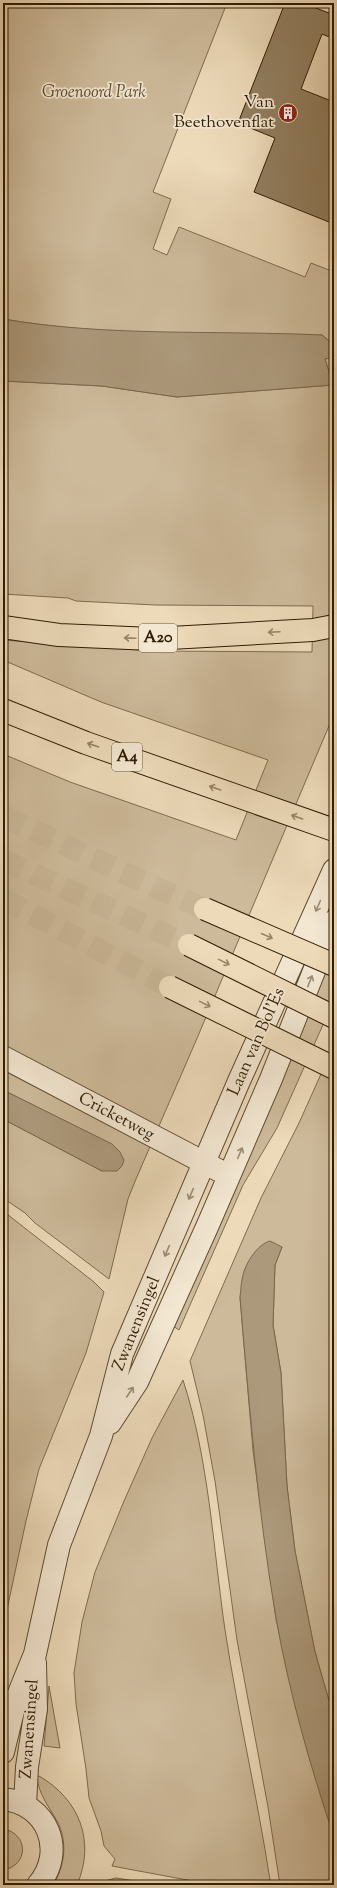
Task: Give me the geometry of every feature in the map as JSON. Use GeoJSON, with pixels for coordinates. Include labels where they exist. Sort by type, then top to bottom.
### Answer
{"type":"FeatureCollection","features":[{"type":"Feature","properties":{"kind":"highway","name":"A20"},"geometry":{"type":"LineString","coordinates":[[3,627],[59,635],[152,639],[313,630],[334,626]]}},
{"type":"Feature","properties":{"kind":"highway","name":"A4"},"geometry":{"type":"LineString","coordinates":[[3,710],[86,743],[334,830]]}},
{"type":"Feature","properties":{"kind":"highway"},"geometry":{"type":"LineString","coordinates":[[205,909],[334,965]]}},
{"type":"Feature","properties":{"kind":"highway"},"geometry":{"type":"LineString","coordinates":[[189,945],[334,1016]]}},
{"type":"Feature","properties":{"kind":"highway"},"geometry":{"type":"LineString","coordinates":[[170,987],[334,1068]]}},
{"type":"Feature","properties":{"kind":"street","name":"Laan van Bol'Es"},"geometry":{"type":"LineString","coordinates":[[182,1216],[238,1081],[334,870]]}},
{"type":"Feature","properties":{"kind":"street","name":"Laan van Bol'Es"},"geometry":{"type":"LineString","coordinates":[[207,1227],[268,1086],[334,921]]}},
{"type":"Feature","properties":{"kind":"street","name":"Cricketweg"},"geometry":{"type":"LineString","coordinates":[[3,1057],[204,1164],[230,1176]]}},
{"type":"Feature","properties":{"kind":"street","name":"Zwanensingel"},"geometry":{"type":"LineString","coordinates":[[3,1752],[15,1703],[35,1654],[59,1545],[101,1436],[122,1354],[182,1216]]}},
{"type":"Feature","properties":{"kind":"street","name":"Zwanensingel"},"geometry":{"type":"LineString","coordinates":[[101,1436],[137,1382],[207,1227]]}},
{"type":"Feature","properties":{"kind":"street","name":"Zwanensingel"},"geometry":{"type":"LineString","coordinates":[[25,1805],[27,1767],[36,1709],[35,1654]]}},
{"type":"Feature","properties":{"kind":"street"},"geometry":{"type":"LineString","coordinates":[[3,1799],[25,1805],[39,1816],[48,1830],[51,1839],[52,1856],[50,1865],[38,1885]]}},
{"type":"Feature","properties":{"kind":"green space","name":"Groenoord Park"},"geometry":{"type":"Polygon","coordinates":[[[3,3],[227,3],[153,192],[171,199],[153,249],[167,255],[179,227],[305,277],[311,263],[334,272],[334,345],[322,335],[162,333],[82,329],[3,319],[3,3]]]}},
{"type":"Feature","properties":{"kind":"green space"},"geometry":{"type":"Polygon","coordinates":[[[334,357],[334,714],[128,1199],[109,1279],[35,1223],[25,1213],[3,1198],[3,1119],[102,1171],[111,1144],[3,1090],[3,754],[70,782],[236,840],[268,760],[101,702],[3,660],[3,640],[153,651],[312,652],[313,606],[155,605],[76,601],[68,598],[3,594],[3,381],[102,386],[177,397],[333,385],[325,359],[334,357]]]}},
{"type":"Feature","properties":{"kind":"green space"},"geometry":{"type":"Polygon","coordinates":[[[334,940],[334,1000],[277,1128],[243,1185],[179,1330],[173,1326],[334,940]]]}},
{"type":"Feature","properties":{"kind":"green space"},"geometry":{"type":"Polygon","coordinates":[[[334,1045],[334,1718],[315,1652],[295,1551],[287,1486],[281,1373],[273,1325],[275,1265],[282,1247],[240,1297],[253,1451],[276,1619],[307,1749],[334,1837],[334,1885],[280,1885],[268,1807],[237,1640],[215,1481],[203,1415],[190,1361],[261,1198],[299,1123],[334,1045]]]}},
{"type":"Feature","properties":{"kind":"green space"},"geometry":{"type":"Polygon","coordinates":[[[3,1211],[94,1282],[104,1292],[86,1353],[39,1469],[3,1628],[3,1211]]]}},
{"type":"Feature","properties":{"kind":"green space"},"geometry":{"type":"Polygon","coordinates":[[[183,1380],[192,1410],[205,1472],[225,1630],[265,1849],[270,1880],[268,1885],[214,1885],[112,1866],[115,1859],[104,1846],[101,1831],[89,1798],[76,1704],[74,1673],[82,1622],[95,1572],[124,1501],[152,1438],[183,1380]]]}},
{"type":"Feature","properties":{"kind":"green space"},"geometry":{"type":"Polygon","coordinates":[[[49,1686],[60,1748],[44,1746],[49,1686]]]}},
{"type":"Feature","properties":{"kind":"green space"},"geometry":{"type":"Polygon","coordinates":[[[39,1776],[53,1785],[64,1797],[74,1809],[80,1823],[84,1837],[85,1853],[77,1885],[53,1885],[60,1870],[64,1853],[63,1837],[57,1821],[44,1800],[38,1783],[37,1777],[39,1776]]]}},
{"type":"Feature","properties":{"kind":"green space"},"geometry":{"type":"Polygon","coordinates":[[[3,1829],[12,1832],[18,1837],[22,1850],[18,1862],[12,1867],[3,1870],[3,1829]]]}},
{"type":"Feature","properties":{"kind":"green space"},"geometry":{"type":"Polygon","coordinates":[[[116,1878],[160,1885],[109,1885],[108,1880],[116,1878]]]}},
{"type":"Feature","properties":{"kind":"shaded area"},"geometry":{"type":"Polygon","coordinates":[[[3,319],[43,325],[122,331],[322,335],[334,345],[334,357],[325,359],[333,385],[177,397],[102,386],[3,381],[3,319]]]}},
{"type":"Feature","properties":{"kind":"shaded area"},"geometry":{"type":"Polygon","coordinates":[[[3,1090],[112,1144],[120,1152],[124,1160],[122,1166],[117,1171],[102,1171],[3,1119],[3,1090]]]}},
{"type":"Feature","properties":{"kind":"shaded area"},"geometry":{"type":"Polygon","coordinates":[[[270,1241],[282,1247],[275,1265],[273,1325],[281,1373],[287,1486],[295,1551],[315,1652],[334,1718],[334,1837],[301,1729],[281,1646],[264,1538],[255,1458],[240,1297],[242,1278],[247,1265],[253,1254],[261,1246],[270,1241]]]}},
{"type":"Feature","properties":{"kind":"building","name":"Van Beethovenflat"},"geometry":{"type":"Polygon","coordinates":[[[285,3],[303,3],[334,15],[334,39],[322,34],[301,89],[334,102],[334,224],[254,192],[275,138],[238,123],[285,3]]]}},
{"type":"Feature","properties":{"kind":"tunnel"},"geometry":{"type":"LineString","coordinates":[[3,816],[205,909]]}},
{"type":"Feature","properties":{"kind":"tunnel"},"geometry":{"type":"LineString","coordinates":[[3,860],[189,945]]}},
{"type":"Feature","properties":{"kind":"tunnel"},"geometry":{"type":"LineString","coordinates":[[3,899],[170,987]]}},
{"type":"Feature","properties":{"kind":"place","name":"Van Beethovenflat"},"geometry":{"type":"Point","coordinates":[288,113]}}]}
